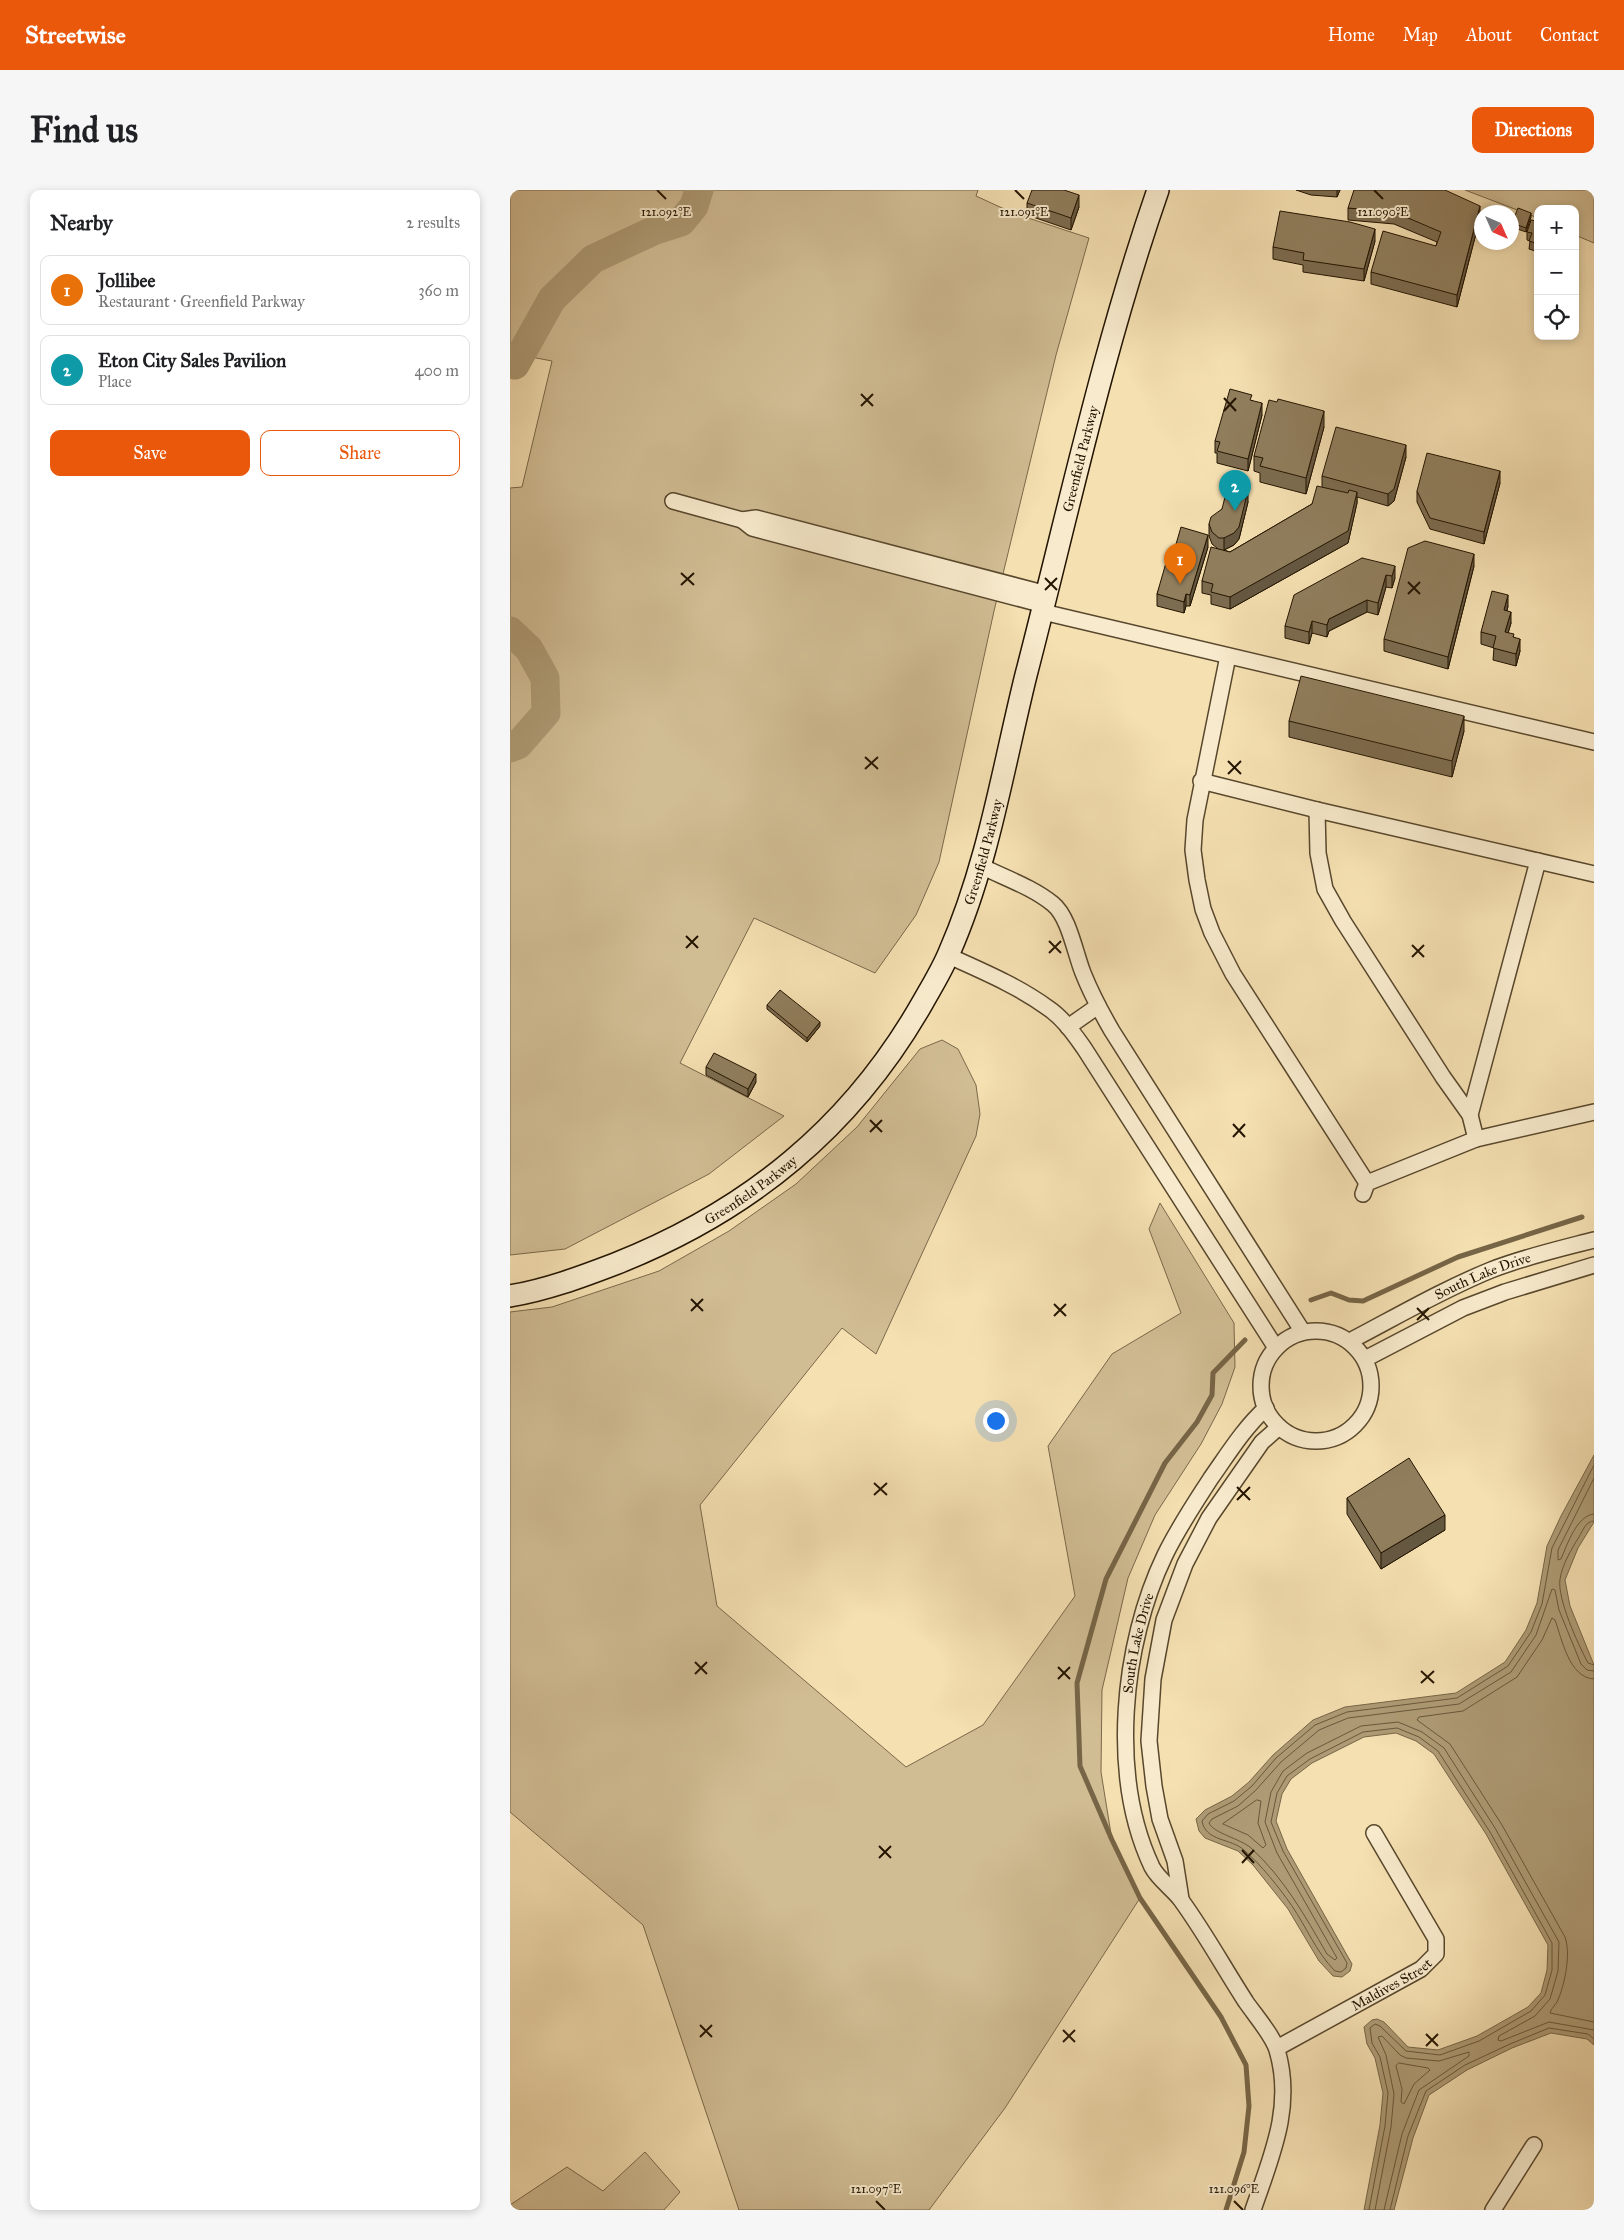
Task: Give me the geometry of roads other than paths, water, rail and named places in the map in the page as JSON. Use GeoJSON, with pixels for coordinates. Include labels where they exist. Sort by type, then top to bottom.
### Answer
{"type":"FeatureCollection","features":[{"type":"Feature","properties":{"kind":"main road","name":"Greenfield Parkway"},"geometry":{"type":"LineString","coordinates":[[510,1296],[578,1278],[657,1247],[719,1212],[779,1172],[834,1124],[887,1060],[914,1017],[949,956],[982,866],[1010,740],[1126,288],[1158,190]]}},
{"type":"Feature","properties":{"kind":"street"},"geometry":{"type":"LineString","coordinates":[[673,501],[742,520],[752,528],[1045,603],[1228,656],[1594,742]]}},
{"type":"Feature","properties":{"kind":"street"},"geometry":{"type":"LineString","coordinates":[[1228,656],[1201,781],[1195,820],[1193,850],[1197,880],[1212,933],[1233,974],[1365,1189],[1476,1139],[1594,1112]]}},
{"type":"Feature","properties":{"kind":"street"},"geometry":{"type":"LineString","coordinates":[[1201,781],[1317,810],[1594,874]]}},
{"type":"Feature","properties":{"kind":"street"},"geometry":{"type":"LineString","coordinates":[[1317,810],[1318,853],[1325,889],[1343,921],[1443,1078],[1470,1115],[1476,1139]]}},
{"type":"Feature","properties":{"kind":"street"},"geometry":{"type":"LineString","coordinates":[[1470,1115],[1538,861]]}},
{"type":"Feature","properties":{"kind":"street"},"geometry":{"type":"LineString","coordinates":[[982,866],[1037,893],[1054,905],[1064,918],[1098,1006],[1303,1332]]}},
{"type":"Feature","properties":{"kind":"street"},"geometry":{"type":"LineString","coordinates":[[949,956],[1004,982],[1049,1008],[1068,1027],[1084,1048],[1276,1348]]}},
{"type":"Feature","properties":{"kind":"street"},"geometry":{"type":"LineString","coordinates":[[1068,1027],[1098,1006]]}},
{"type":"Feature","properties":{"kind":"street","name":"South Lake Drive"},"geometry":{"type":"LineString","coordinates":[[1350,1342],[1490,1270],[1536,1255],[1594,1240]]}},
{"type":"Feature","properties":{"kind":"street","name":"South Lake Drive"},"geometry":{"type":"LineString","coordinates":[[1365,1360],[1463,1308],[1554,1275],[1594,1266]]}},
{"type":"Feature","properties":{"kind":"street"},"geometry":{"type":"LineString","coordinates":[[1319,1330],[1335,1334],[1350,1342],[1365,1360],[1370,1373],[1370,1397],[1365,1411],[1356,1423],[1345,1432],[1331,1438],[1317,1440],[1302,1439],[1279,1427],[1266,1408],[1262,1394],[1262,1378],[1267,1362],[1276,1348],[1303,1332],[1319,1330]]}},
{"type":"Feature","properties":{"kind":"street","name":"South Lake Drive"},"geometry":{"type":"LineString","coordinates":[[1253,2210],[1283,2112],[1284,2083],[1277,2048],[1180,1899],[1153,1869],[1138,1827],[1130,1788],[1126,1743],[1128,1695],[1135,1649],[1152,1586],[1176,1535],[1225,1458],[1248,1426],[1266,1408]]}},
{"type":"Feature","properties":{"kind":"street","name":"South Lake Drive"},"geometry":{"type":"LineString","coordinates":[[1180,1899],[1175,1861],[1160,1819],[1149,1741],[1153,1679],[1164,1620],[1185,1564],[1209,1518],[1262,1442],[1279,1427]]}},
{"type":"Feature","properties":{"kind":"street","name":"Maldives Street"},"geometry":{"type":"LineString","coordinates":[[1277,2048],[1421,1969],[1436,1954],[1436,1938],[1374,1833]]}},
{"type":"Feature","properties":{"kind":"street"},"geometry":{"type":"LineString","coordinates":[[1493,2210],[1534,2145]]}},
{"type":"Feature","properties":{"kind":"water"},"geometry":{"type":"Polygon","coordinates":[[[1594,1455],[1594,1522],[1578,1548],[1565,1580],[1570,1606],[1594,1665],[1594,2045],[1587,2039],[1551,2033],[1512,2048],[1467,2070],[1429,2095],[1413,2138],[1394,2210],[1364,2210],[1380,2125],[1383,2093],[1375,2058],[1367,2044],[1364,2027],[1372,2020],[1377,2019],[1384,2022],[1408,2047],[1438,2050],[1477,2036],[1528,2007],[1541,1993],[1547,1970],[1548,1945],[1486,1834],[1434,1754],[1416,1741],[1396,1733],[1364,1737],[1312,1763],[1291,1779],[1282,1794],[1276,1821],[1287,1849],[1352,1964],[1350,1971],[1342,1977],[1333,1976],[1319,1961],[1288,1909],[1253,1865],[1238,1851],[1205,1838],[1199,1831],[1196,1819],[1205,1810],[1232,1796],[1249,1782],[1273,1755],[1313,1720],[1345,1707],[1456,1693],[1505,1662],[1526,1630],[1537,1603],[1547,1546],[1594,1455]]]}},
{"type":"Feature","properties":{"kind":"waterway"},"geometry":{"type":"LineString","coordinates":[[515,365],[552,299],[593,259],[653,231],[681,222],[694,206],[699,190]]}},
{"type":"Feature","properties":{"kind":"waterway"},"geometry":{"type":"LineString","coordinates":[[510,631],[529,649],[545,678],[546,713],[518,745],[510,748]]}},
{"type":"Feature","properties":{"kind":"waterway"},"geometry":{"type":"LineString","coordinates":[[1311,1300],[1331,1293],[1349,1300],[1363,1301],[1458,1257],[1582,1217]]}},
{"type":"Feature","properties":{"kind":"waterway"},"geometry":{"type":"LineString","coordinates":[[1226,2210],[1244,2152],[1249,2106],[1246,2065],[1221,2017],[1140,1898],[1112,1840],[1080,1766],[1077,1683],[1106,1579],[1165,1463],[1197,1422],[1212,1395],[1213,1373],[1245,1340]]}},
{"type":"Feature","properties":{"kind":"place","name":"Eton City Sales Pavilion"},"geometry":{"type":"Point","coordinates":[1235,511]}},
{"type":"Feature","properties":{"kind":"place","name":"Jollibee"},"geometry":{"type":"Point","coordinates":[1180,584]}}]}
